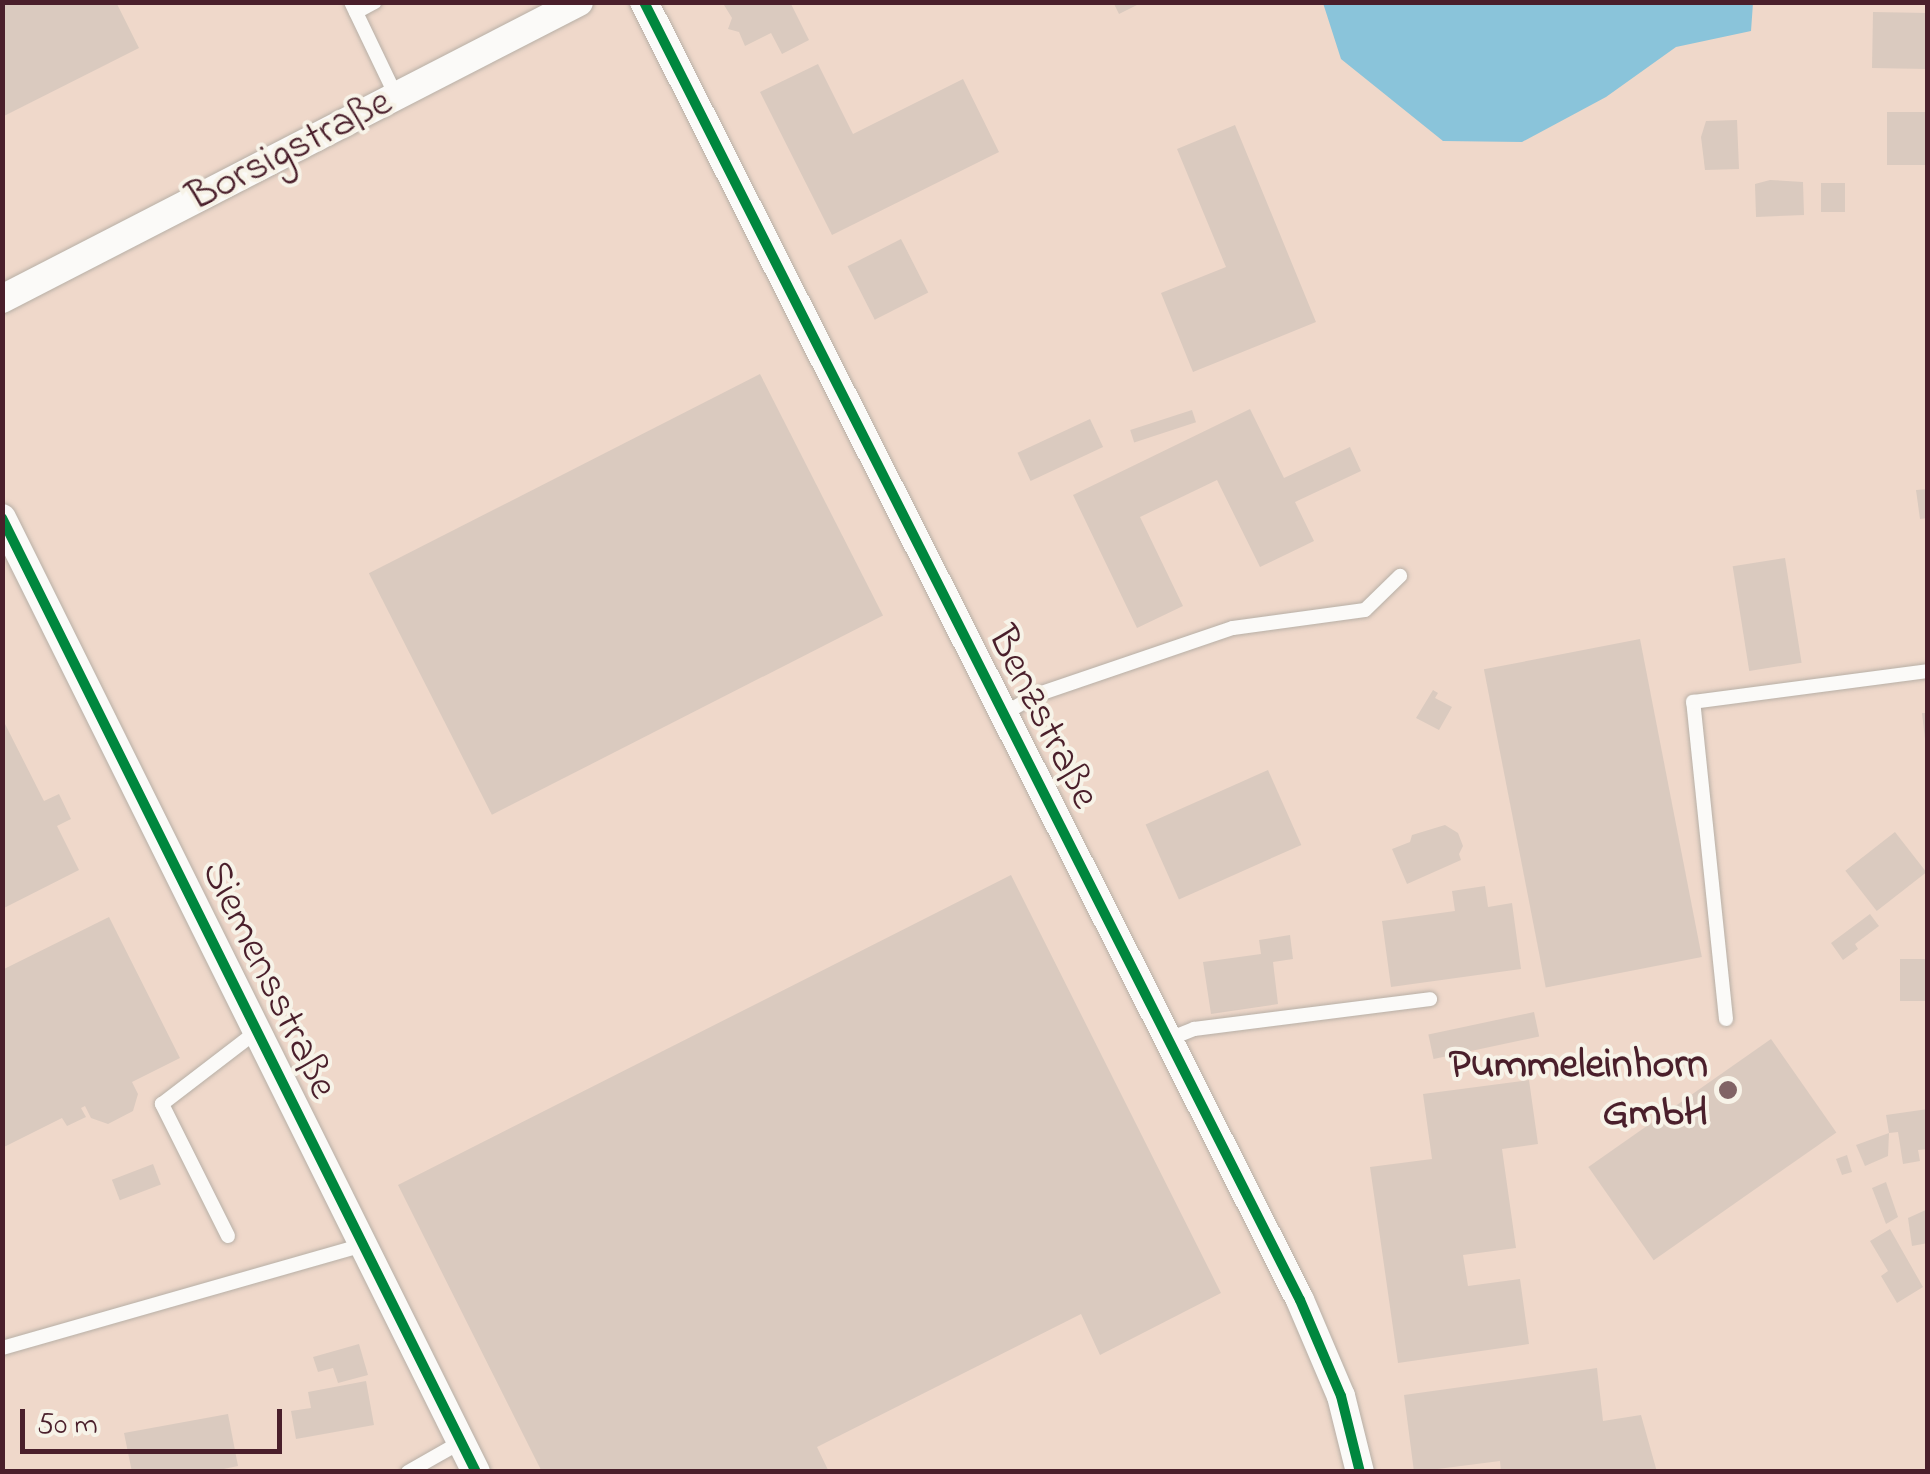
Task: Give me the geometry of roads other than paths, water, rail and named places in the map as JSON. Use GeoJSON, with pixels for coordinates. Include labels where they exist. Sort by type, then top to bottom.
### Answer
{"type":"FeatureCollection","features":[{"type":"Feature","properties":{"kind":"street","name":"Borsigstraße"},"geometry":{"type":"LineString","coordinates":[[2,299],[578,2]]}},
{"type":"Feature","properties":{"kind":"street","name":"Benzstraße"},"geometry":{"type":"LineString","coordinates":[[644,2],[1300,1300],[1341,1396],[1360,1472]]}},
{"type":"Feature","properties":{"kind":"street","name":"Siemensstraße"},"geometry":{"type":"LineString","coordinates":[[2,518],[476,1472]]}},
{"type":"Feature","properties":{"kind":"lane"},"geometry":{"type":"LineString","coordinates":[[375,2],[353,7],[396,96]]}},
{"type":"Feature","properties":{"kind":"lane"},"geometry":{"type":"LineString","coordinates":[[1004,714],[1036,694],[1234,628],[1366,610],[1400,576]]}},
{"type":"Feature","properties":{"kind":"lane"},"geometry":{"type":"LineString","coordinates":[[1726,1018],[1692,702],[1928,671]]}},
{"type":"Feature","properties":{"kind":"lane"},"geometry":{"type":"LineString","coordinates":[[1168,1040],[1194,1030],[1430,999]]}},
{"type":"Feature","properties":{"kind":"lane"},"geometry":{"type":"LineString","coordinates":[[228,1236],[162,1104],[257,1031]]}},
{"type":"Feature","properties":{"kind":"lane"},"geometry":{"type":"LineString","coordinates":[[2,1348],[364,1245]]}},
{"type":"Feature","properties":{"kind":"lane"},"geometry":{"type":"LineString","coordinates":[[408,1472],[462,1442]]}},
{"type":"Feature","properties":{"kind":"water"},"geometry":{"type":"Polygon","coordinates":[[[1323,2],[1753,3],[1751,31],[1676,47],[1606,97],[1522,142],[1443,141],[1341,59],[1323,2]]]}},
{"type":"Feature","properties":{"kind":"place","name":"Pummeleinhorn GmbH"},"geometry":{"type":"Point","coordinates":[1728,1090]}}]}
